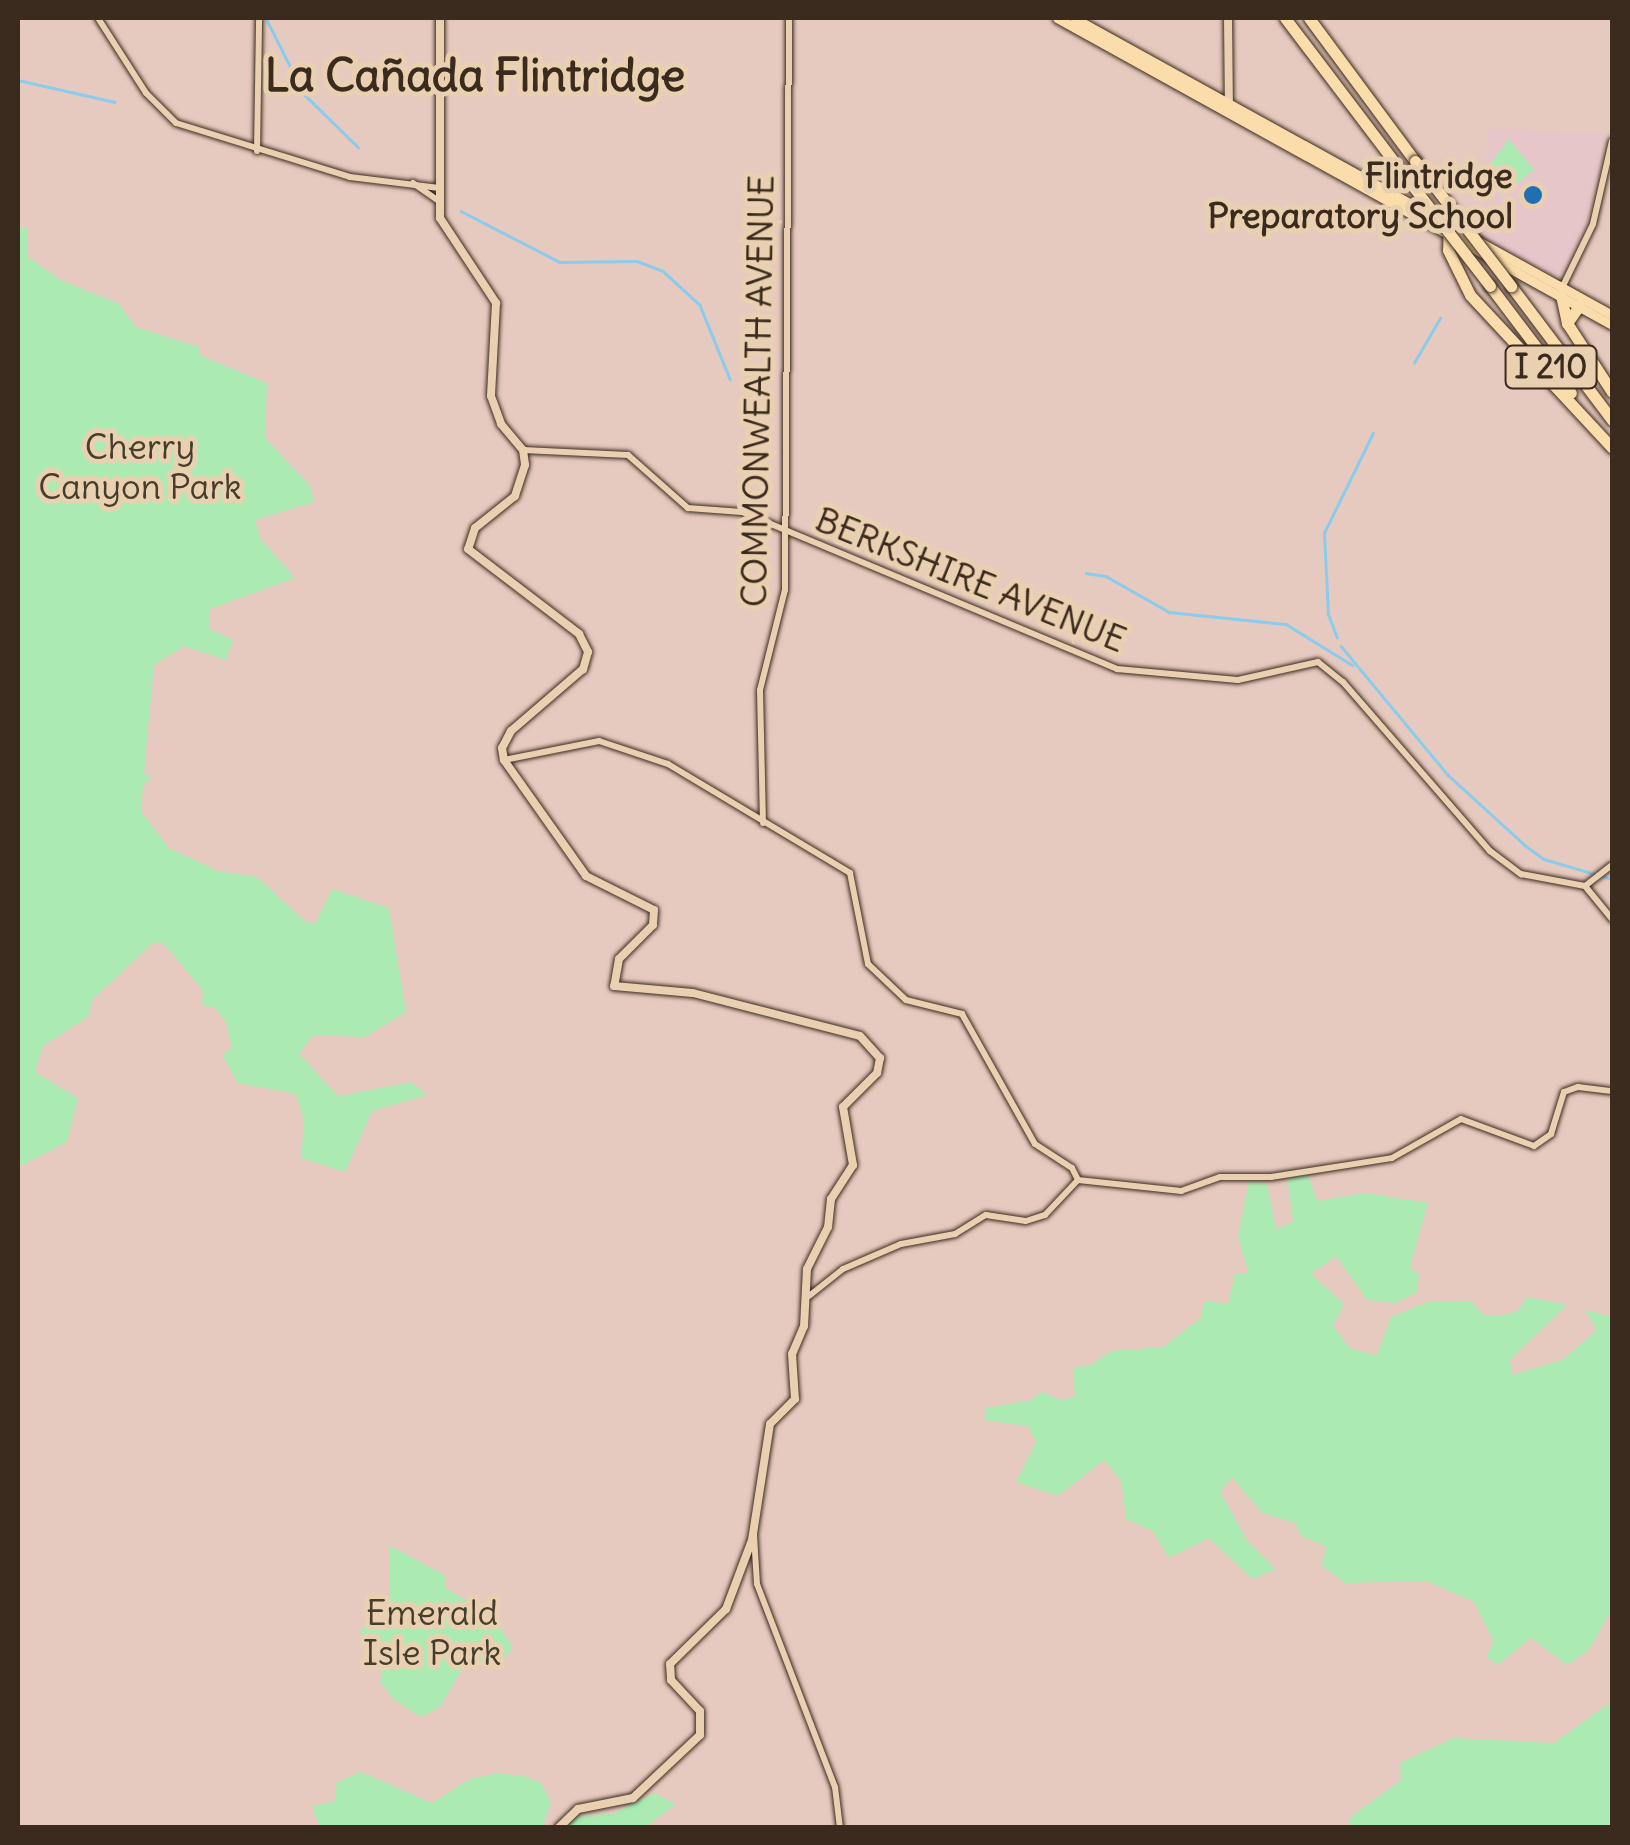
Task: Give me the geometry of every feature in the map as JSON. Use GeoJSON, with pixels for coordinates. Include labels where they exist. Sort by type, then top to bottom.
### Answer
{"type":"FeatureCollection","features":[{"type":"Feature","properties":{"kind":"highway","name":"I 210"},"geometry":{"type":"LineString","coordinates":[[1285,18],[1612,448]]}},
{"type":"Feature","properties":{"kind":"highway","name":"I 210"},"geometry":{"type":"LineString","coordinates":[[1309,18],[1612,420]]}},
{"type":"Feature","properties":{"kind":"highway"},"geometry":{"type":"LineString","coordinates":[[1448,229],[1451,260],[1470,295],[1612,448]]}},
{"type":"Feature","properties":{"kind":"highway"},"geometry":{"type":"LineString","coordinates":[[1561,290],[1567,323],[1612,392]]}},
{"type":"Feature","properties":{"kind":"highway"},"geometry":{"type":"LineString","coordinates":[[1567,323],[1579,306]]}},
{"type":"Feature","properties":{"kind":"main road"},"geometry":{"type":"LineString","coordinates":[[440,18],[439,201],[446,234],[496,304],[492,405],[524,450],[518,490],[475,528],[468,550],[579,634],[589,655],[583,669],[511,731],[502,748],[504,760],[552,821],[577,868],[654,910],[652,925],[620,958],[614,986],[709,997],[860,1036],[878,1052],[877,1072],[843,1107],[853,1166],[831,1200],[808,1282],[810,1296],[792,1354],[795,1399],[770,1424],[754,1535],[726,1609],[679,1648],[669,1672],[700,1711],[697,1742],[633,1798],[578,1810],[558,1828]]}},
{"type":"Feature","properties":{"kind":"main road"},"geometry":{"type":"LineString","coordinates":[[1058,18],[1612,315]]}},
{"type":"Feature","properties":{"kind":"main road"},"geometry":{"type":"LineString","coordinates":[[1074,18],[1229,108]]}},
{"type":"Feature","properties":{"kind":"main road"},"geometry":{"type":"LineString","coordinates":[[1228,18],[1229,108]]}},
{"type":"Feature","properties":{"kind":"main road"},"geometry":{"type":"LineString","coordinates":[[1561,290],[1579,306],[1612,325]]}},
{"type":"Feature","properties":{"kind":"street"},"geometry":{"type":"LineString","coordinates":[[98,18],[162,114],[257,151],[356,178],[439,188]]}},
{"type":"Feature","properties":{"kind":"street"},"geometry":{"type":"LineString","coordinates":[[257,151],[259,18]]}},
{"type":"Feature","properties":{"kind":"street","name":"COMMONWEALTH AVENUE"},"geometry":{"type":"LineString","coordinates":[[763,823],[758,720],[784,590],[789,18]]}},
{"type":"Feature","properties":{"kind":"street"},"geometry":{"type":"LineString","coordinates":[[1561,290],[1593,224],[1612,141]]}},
{"type":"Feature","properties":{"kind":"street"},"geometry":{"type":"LineString","coordinates":[[412,182],[439,201]]}},
{"type":"Feature","properties":{"kind":"street","name":"BERKSHIRE AVENUE"},"geometry":{"type":"LineString","coordinates":[[524,450],[616,452],[646,466],[685,506],[738,511],[1117,669],[1254,679],[1318,662],[1343,682],[1490,852],[1521,874],[1588,884]]}},
{"type":"Feature","properties":{"kind":"street"},"geometry":{"type":"LineString","coordinates":[[504,760],[599,741],[668,764],[850,874],[868,964],[906,1000],[962,1014],[1035,1144],[1072,1168],[1078,1180]]}},
{"type":"Feature","properties":{"kind":"street"},"geometry":{"type":"LineString","coordinates":[[1611,866],[1588,884],[1612,919]]}},
{"type":"Feature","properties":{"kind":"street"},"geometry":{"type":"LineString","coordinates":[[1078,1180],[1181,1191],[1220,1177],[1271,1177],[1392,1158],[1462,1119],[1534,1146],[1551,1134],[1564,1092],[1578,1087],[1612,1091]]}},
{"type":"Feature","properties":{"kind":"street"},"geometry":{"type":"LineString","coordinates":[[810,1296],[876,1254],[955,1234],[986,1215],[1026,1222],[1045,1215],[1078,1180]]}},
{"type":"Feature","properties":{"kind":"street"},"geometry":{"type":"LineString","coordinates":[[808,1282],[822,1288]]}},
{"type":"Feature","properties":{"kind":"street"},"geometry":{"type":"LineString","coordinates":[[754,1535],[757,1584],[835,1787],[840,1828]]}},
{"type":"Feature","properties":{"kind":"shaded area","name":"Flintridge Preparatory School"},"geometry":{"type":"Polygon","coordinates":[[[1488,129],[1607,133],[1585,226],[1561,272],[1553,274],[1489,242],[1464,209],[1483,182],[1488,129]]]}},
{"type":"Feature","properties":{"kind":"green space"},"geometry":{"type":"Polygon","coordinates":[[[1509,139],[1534,170],[1502,195],[1491,162],[1509,139]]]}},
{"type":"Feature","properties":{"kind":"green space","name":"Cherry Canyon Park"},"geometry":{"type":"Polygon","coordinates":[[[27,227],[28,257],[59,279],[119,304],[136,327],[199,347],[199,355],[267,383],[265,438],[311,487],[314,502],[255,520],[260,538],[295,578],[210,609],[210,629],[233,640],[226,660],[184,646],[154,665],[144,773],[151,778],[143,786],[141,811],[169,848],[218,871],[257,877],[306,922],[315,924],[332,889],[389,908],[406,1012],[365,1037],[313,1035],[299,1054],[338,1096],[411,1082],[427,1095],[372,1111],[345,1172],[301,1158],[304,1122],[296,1094],[238,1083],[222,1055],[232,1048],[226,1022],[214,1007],[202,1006],[203,991],[165,945],[154,942],[92,1000],[89,1016],[43,1046],[35,1072],[78,1098],[67,1142],[18,1167],[18,228],[27,227]]]}},
{"type":"Feature","properties":{"kind":"green space"},"geometry":{"type":"Polygon","coordinates":[[[1308,1174],[1317,1201],[1365,1193],[1428,1203],[1410,1267],[1419,1275],[1417,1292],[1396,1303],[1367,1300],[1336,1256],[1311,1274],[1344,1304],[1333,1326],[1351,1349],[1377,1355],[1391,1317],[1428,1302],[1472,1302],[1484,1315],[1500,1316],[1518,1311],[1527,1297],[1567,1305],[1510,1360],[1512,1375],[1562,1360],[1597,1330],[1584,1309],[1610,1317],[1612,1608],[1590,1649],[1567,1665],[1531,1638],[1498,1665],[1486,1656],[1494,1642],[1474,1602],[1427,1581],[1345,1583],[1321,1565],[1327,1547],[1301,1536],[1295,1523],[1261,1512],[1232,1477],[1220,1492],[1248,1542],[1276,1569],[1252,1579],[1209,1538],[1169,1558],[1153,1531],[1126,1519],[1121,1480],[1104,1460],[1058,1496],[1016,1482],[1036,1442],[1028,1426],[984,1420],[986,1408],[1032,1400],[1041,1392],[1061,1400],[1075,1396],[1073,1367],[1089,1366],[1111,1351],[1163,1347],[1201,1318],[1204,1301],[1228,1304],[1235,1274],[1249,1274],[1238,1236],[1249,1182],[1267,1183],[1276,1229],[1293,1222],[1287,1177],[1308,1174]]]}},
{"type":"Feature","properties":{"kind":"green space","name":"Emerald Isle Park"},"geometry":{"type":"Polygon","coordinates":[[[389,1545],[446,1576],[445,1588],[494,1616],[513,1648],[500,1661],[465,1664],[440,1707],[421,1717],[393,1699],[380,1681],[385,1645],[360,1646],[361,1628],[389,1625],[389,1545]]]}},
{"type":"Feature","properties":{"kind":"green space"},"geometry":{"type":"Polygon","coordinates":[[[1612,1701],[1612,1827],[1353,1828],[1348,1819],[1401,1780],[1400,1763],[1453,1738],[1554,1743],[1612,1701]]]}},
{"type":"Feature","properties":{"kind":"green space"},"geometry":{"type":"Polygon","coordinates":[[[361,1772],[432,1803],[470,1779],[497,1773],[524,1776],[541,1783],[551,1802],[543,1827],[320,1827],[312,1806],[336,1801],[336,1783],[361,1772]]]}},
{"type":"Feature","properties":{"kind":"green space"},"geometry":{"type":"Polygon","coordinates":[[[654,1793],[676,1804],[645,1827],[566,1828],[574,1817],[614,1813],[654,1793]]]}},
{"type":"Feature","properties":{"kind":"waterway"},"geometry":{"type":"LineString","coordinates":[[266,18],[304,94],[358,147]]}},
{"type":"Feature","properties":{"kind":"waterway"},"geometry":{"type":"LineString","coordinates":[[18,80],[115,102]]}},
{"type":"Feature","properties":{"kind":"waterway"},"geometry":{"type":"LineString","coordinates":[[461,211],[560,262],[637,261],[663,271],[700,305],[730,379]]}},
{"type":"Feature","properties":{"kind":"waterway"},"geometry":{"type":"LineString","coordinates":[[1414,363],[1440,318]]}},
{"type":"Feature","properties":{"kind":"waterway"},"geometry":{"type":"LineString","coordinates":[[1337,638],[1328,615],[1324,533],[1373,433]]}},
{"type":"Feature","properties":{"kind":"waterway"},"geometry":{"type":"LineString","coordinates":[[1086,573],[1106,576],[1169,612],[1286,624],[1352,665]]}},
{"type":"Feature","properties":{"kind":"waterway"},"geometry":{"type":"LineString","coordinates":[[1341,646],[1448,775],[1526,846],[1544,859],[1612,879]]}},
{"type":"Feature","properties":{"kind":"place","name":"Flintridge Preparatory School"},"geometry":{"type":"Point","coordinates":[1533,195]}},
{"type":"Feature","properties":{"kind":"district","name":"La Cañada Flintridge"},"geometry":{"type":"Point","coordinates":[475,76]}}]}
